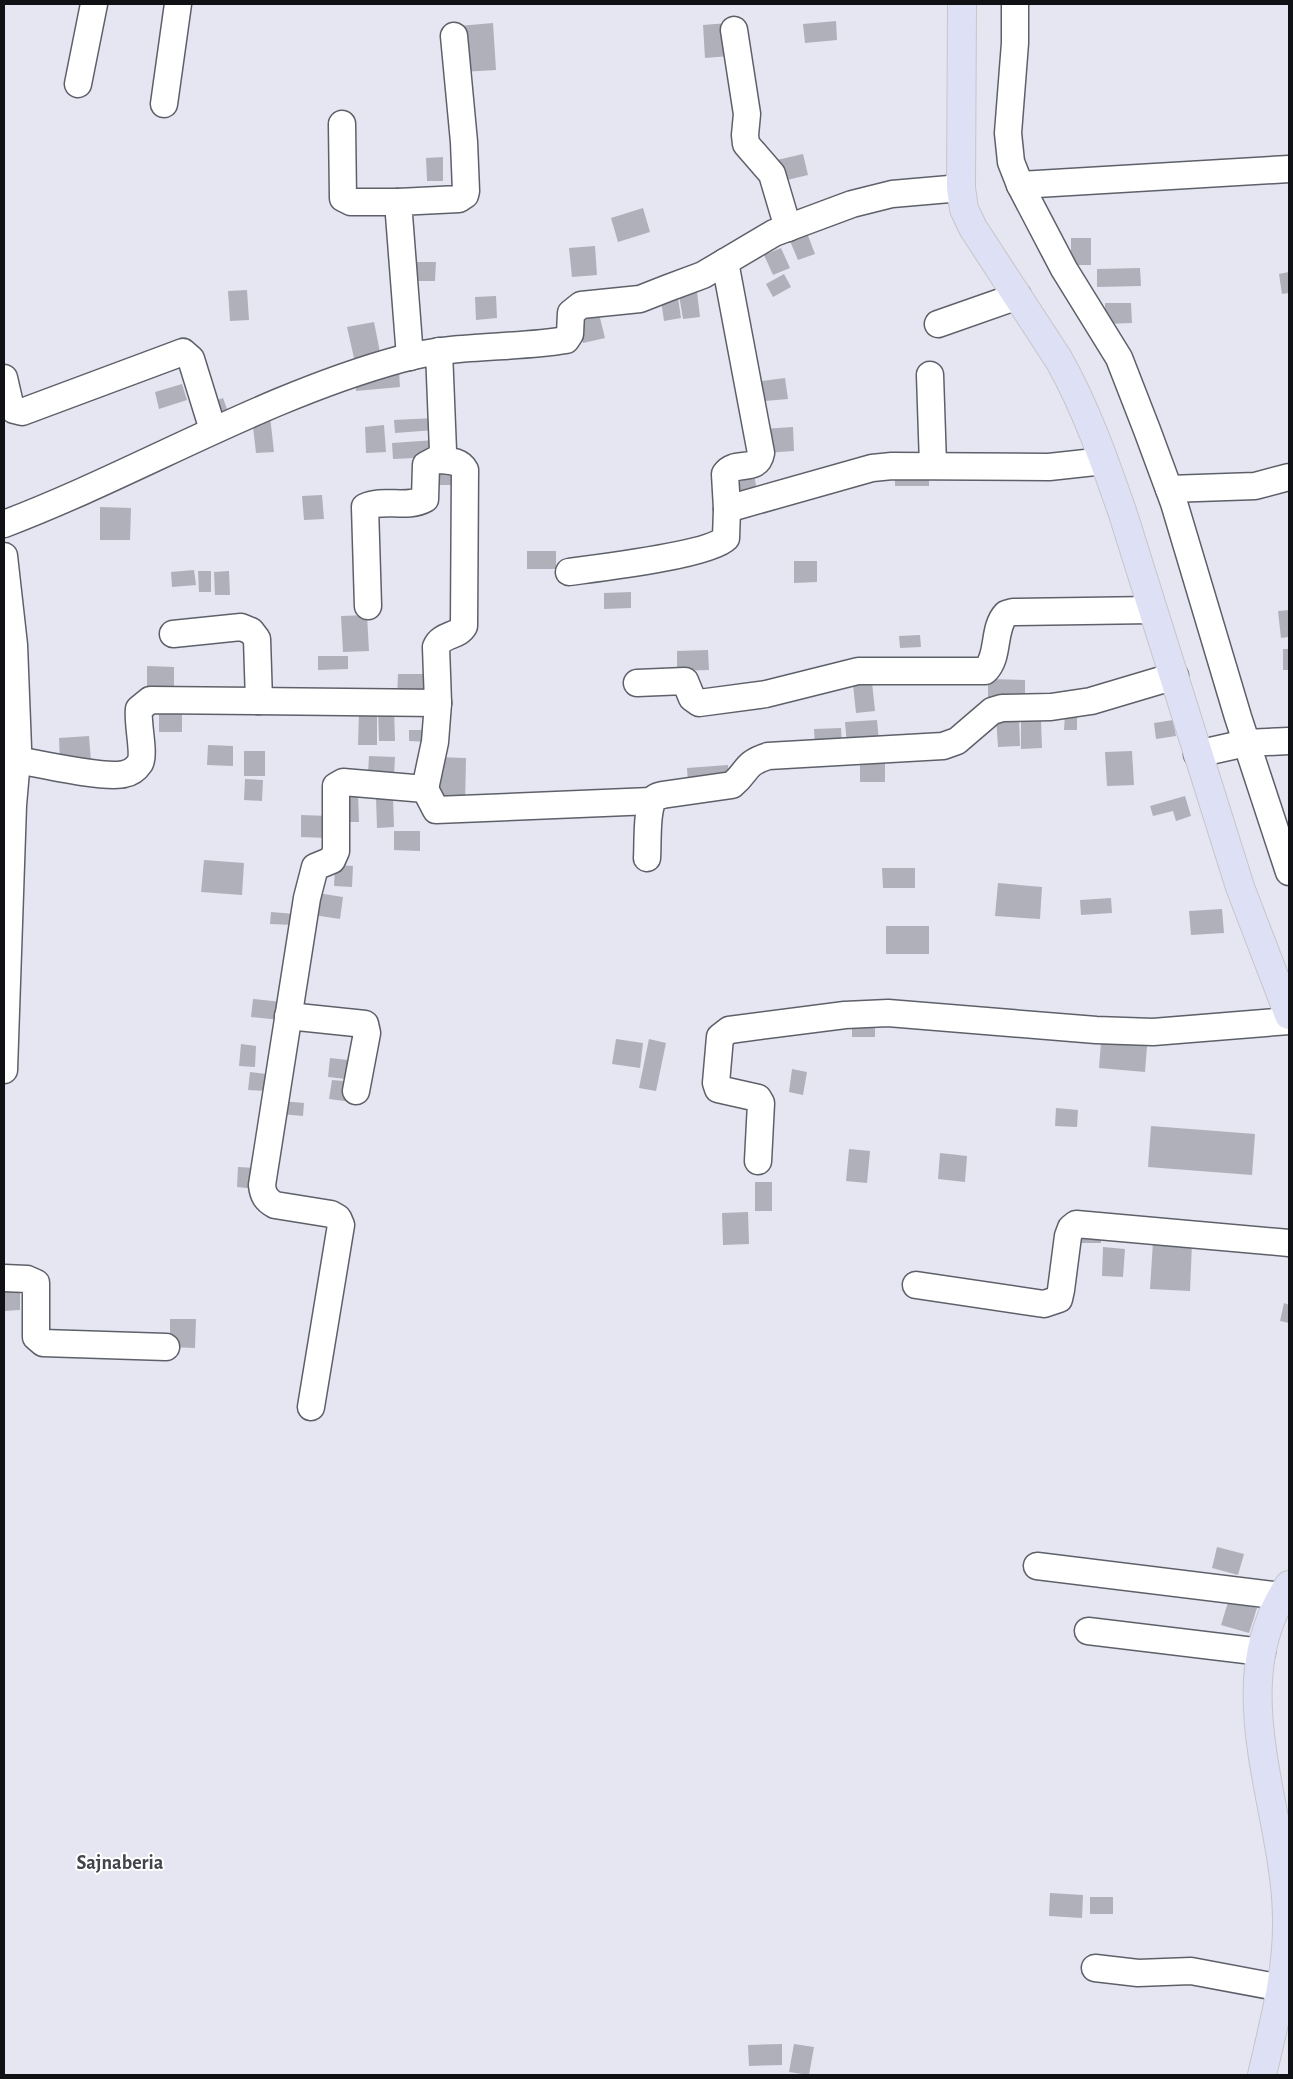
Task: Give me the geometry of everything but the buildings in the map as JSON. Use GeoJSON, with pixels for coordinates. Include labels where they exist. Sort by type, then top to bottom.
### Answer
{"type":"FeatureCollection","features":[{"type":"Feature","properties":{"kind":"main road"},"geometry":{"type":"LineString","coordinates":[[962,4],[961,188],[964,208],[973,228],[1071,382],[1104,461],[1123,514],[1152,610],[1175,676],[1221,748],[1240,887],[1289,1015]]}},
{"type":"Feature","properties":{"kind":"main road"},"geometry":{"type":"LineString","coordinates":[[1262,2075],[1282,1988],[1288,1932],[1285,1885],[1279,1844],[1264,1771],[1259,1730],[1259,1696],[1262,1652],[1285,1590]]}},
{"type":"Feature","properties":{"kind":"street"},"geometry":{"type":"LineString","coordinates":[[78,84],[94,4]]}},
{"type":"Feature","properties":{"kind":"street"},"geometry":{"type":"LineString","coordinates":[[164,104],[178,4]]}},
{"type":"Feature","properties":{"kind":"street"},"geometry":{"type":"LineString","coordinates":[[1015,4],[1008,148],[1020,185],[1064,269],[1119,358],[1169,490],[1221,748],[1289,872]]}},
{"type":"Feature","properties":{"kind":"street"},"geometry":{"type":"LineString","coordinates":[[734,30],[747,114],[744,135],[746,144],[772,174],[788,228]]}},
{"type":"Feature","properties":{"kind":"street"},"geometry":{"type":"LineString","coordinates":[[342,124],[344,198],[351,202],[398,202],[459,199],[465,195],[464,142],[454,36]]}},
{"type":"Feature","properties":{"kind":"street"},"geometry":{"type":"LineString","coordinates":[[1020,185],[1289,169]]}},
{"type":"Feature","properties":{"kind":"street"},"geometry":{"type":"LineString","coordinates":[[4,524],[114,478],[213,430],[305,390],[410,357],[439,351],[566,340],[570,334],[571,313],[581,306],[640,299],[703,275],[774,233],[852,204],[892,194],[961,188]]}},
{"type":"Feature","properties":{"kind":"street"},"geometry":{"type":"LineString","coordinates":[[398,202],[410,357]]}},
{"type":"Feature","properties":{"kind":"street"},"geometry":{"type":"LineString","coordinates":[[569,572],[665,557],[715,545],[726,538],[725,474],[736,466],[754,465],[759,460],[761,453],[725,262]]}},
{"type":"Feature","properties":{"kind":"street"},"geometry":{"type":"LineString","coordinates":[[938,324],[1018,296]]}},
{"type":"Feature","properties":{"kind":"street"},"geometry":{"type":"LineString","coordinates":[[438,460],[441,457],[443,446],[439,351]]}},
{"type":"Feature","properties":{"kind":"street"},"geometry":{"type":"LineString","coordinates":[[4,378],[10,404],[14,410],[22,412],[183,352],[191,359],[213,430]]}},
{"type":"Feature","properties":{"kind":"street"},"geometry":{"type":"LineString","coordinates":[[930,375],[933,466]]}},
{"type":"Feature","properties":{"kind":"street"},"geometry":{"type":"LineString","coordinates":[[368,606],[365,507],[377,504],[416,502],[425,499],[426,465],[438,460],[456,462],[462,465],[467,481],[464,626],[458,633],[441,640],[436,647],[438,703],[436,742],[425,788],[436,810],[651,801],[651,803]]}},
{"type":"Feature","properties":{"kind":"street"},"geometry":{"type":"LineString","coordinates":[[727,508],[855,471],[892,466],[1049,467],[1104,461]]}},
{"type":"Feature","properties":{"kind":"street"},"geometry":{"type":"LineString","coordinates":[[1169,490],[1255,486],[1289,477]]}},
{"type":"Feature","properties":{"kind":"street"},"geometry":{"type":"LineString","coordinates":[[4,556],[14,644],[17,760],[8,845],[4,1070]]}},
{"type":"Feature","properties":{"kind":"street"},"geometry":{"type":"LineString","coordinates":[[637,683],[685,682],[692,698],[699,703],[766,694],[858,671],[985,671],[991,662],[1000,624],[1006,614],[1013,612],[1152,610]]}},
{"type":"Feature","properties":{"kind":"street"},"geometry":{"type":"LineString","coordinates":[[173,634],[241,627],[251,631],[257,639],[259,701]]}},
{"type":"Feature","properties":{"kind":"street"},"geometry":{"type":"LineString","coordinates":[[647,858],[651,803],[655,798],[662,795],[732,785],[747,765],[768,756],[943,746],[961,738],[992,711],[1002,708],[1050,707],[1091,701],[1175,676]]}},
{"type":"Feature","properties":{"kind":"street"},"geometry":{"type":"LineString","coordinates":[[17,760],[102,774],[123,775],[132,771],[140,763],[142,756],[137,721],[139,709],[150,700],[438,703]]}},
{"type":"Feature","properties":{"kind":"street"},"geometry":{"type":"LineString","coordinates":[[1221,748],[1289,741]]}},
{"type":"Feature","properties":{"kind":"street"},"geometry":{"type":"LineString","coordinates":[[310,1407],[341,1225],[338,1218],[331,1214],[275,1205],[267,1201],[263,1195],[262,1185],[300,941],[315,867],[332,860],[336,851],[336,786],[344,782],[425,788]]}},
{"type":"Feature","properties":{"kind":"street"},"geometry":{"type":"LineString","coordinates":[[758,1162],[761,1103],[758,1098],[718,1089],[716,1083],[720,1037],[728,1030],[845,1015],[888,1013],[1096,1030],[1153,1032],[1289,1021]]}},
{"type":"Feature","properties":{"kind":"street"},"geometry":{"type":"LineString","coordinates":[[288,1016],[365,1024],[367,1033],[356,1091]]}},
{"type":"Feature","properties":{"kind":"street"},"geometry":{"type":"LineString","coordinates":[[916,1285],[1044,1304],[1052,1303],[1059,1299],[1068,1236],[1071,1228],[1076,1224],[1289,1243]]}},
{"type":"Feature","properties":{"kind":"street"},"geometry":{"type":"LineString","coordinates":[[4,1278],[27,1280],[36,1283],[36,1338],[43,1344],[166,1347]]}},
{"type":"Feature","properties":{"kind":"street"},"geometry":{"type":"LineString","coordinates":[[1037,1566],[1285,1590]]}},
{"type":"Feature","properties":{"kind":"street"},"geometry":{"type":"LineString","coordinates":[[1088,1631],[1262,1652]]}},
{"type":"Feature","properties":{"kind":"street"},"geometry":{"type":"LineString","coordinates":[[1095,1968],[1138,1973],[1191,1971],[1282,1988]]}},
{"type":"Feature","properties":{"kind":"district","name":"Sajnaberia"},"geometry":{"type":"Point","coordinates":[120,1862]}}]}
